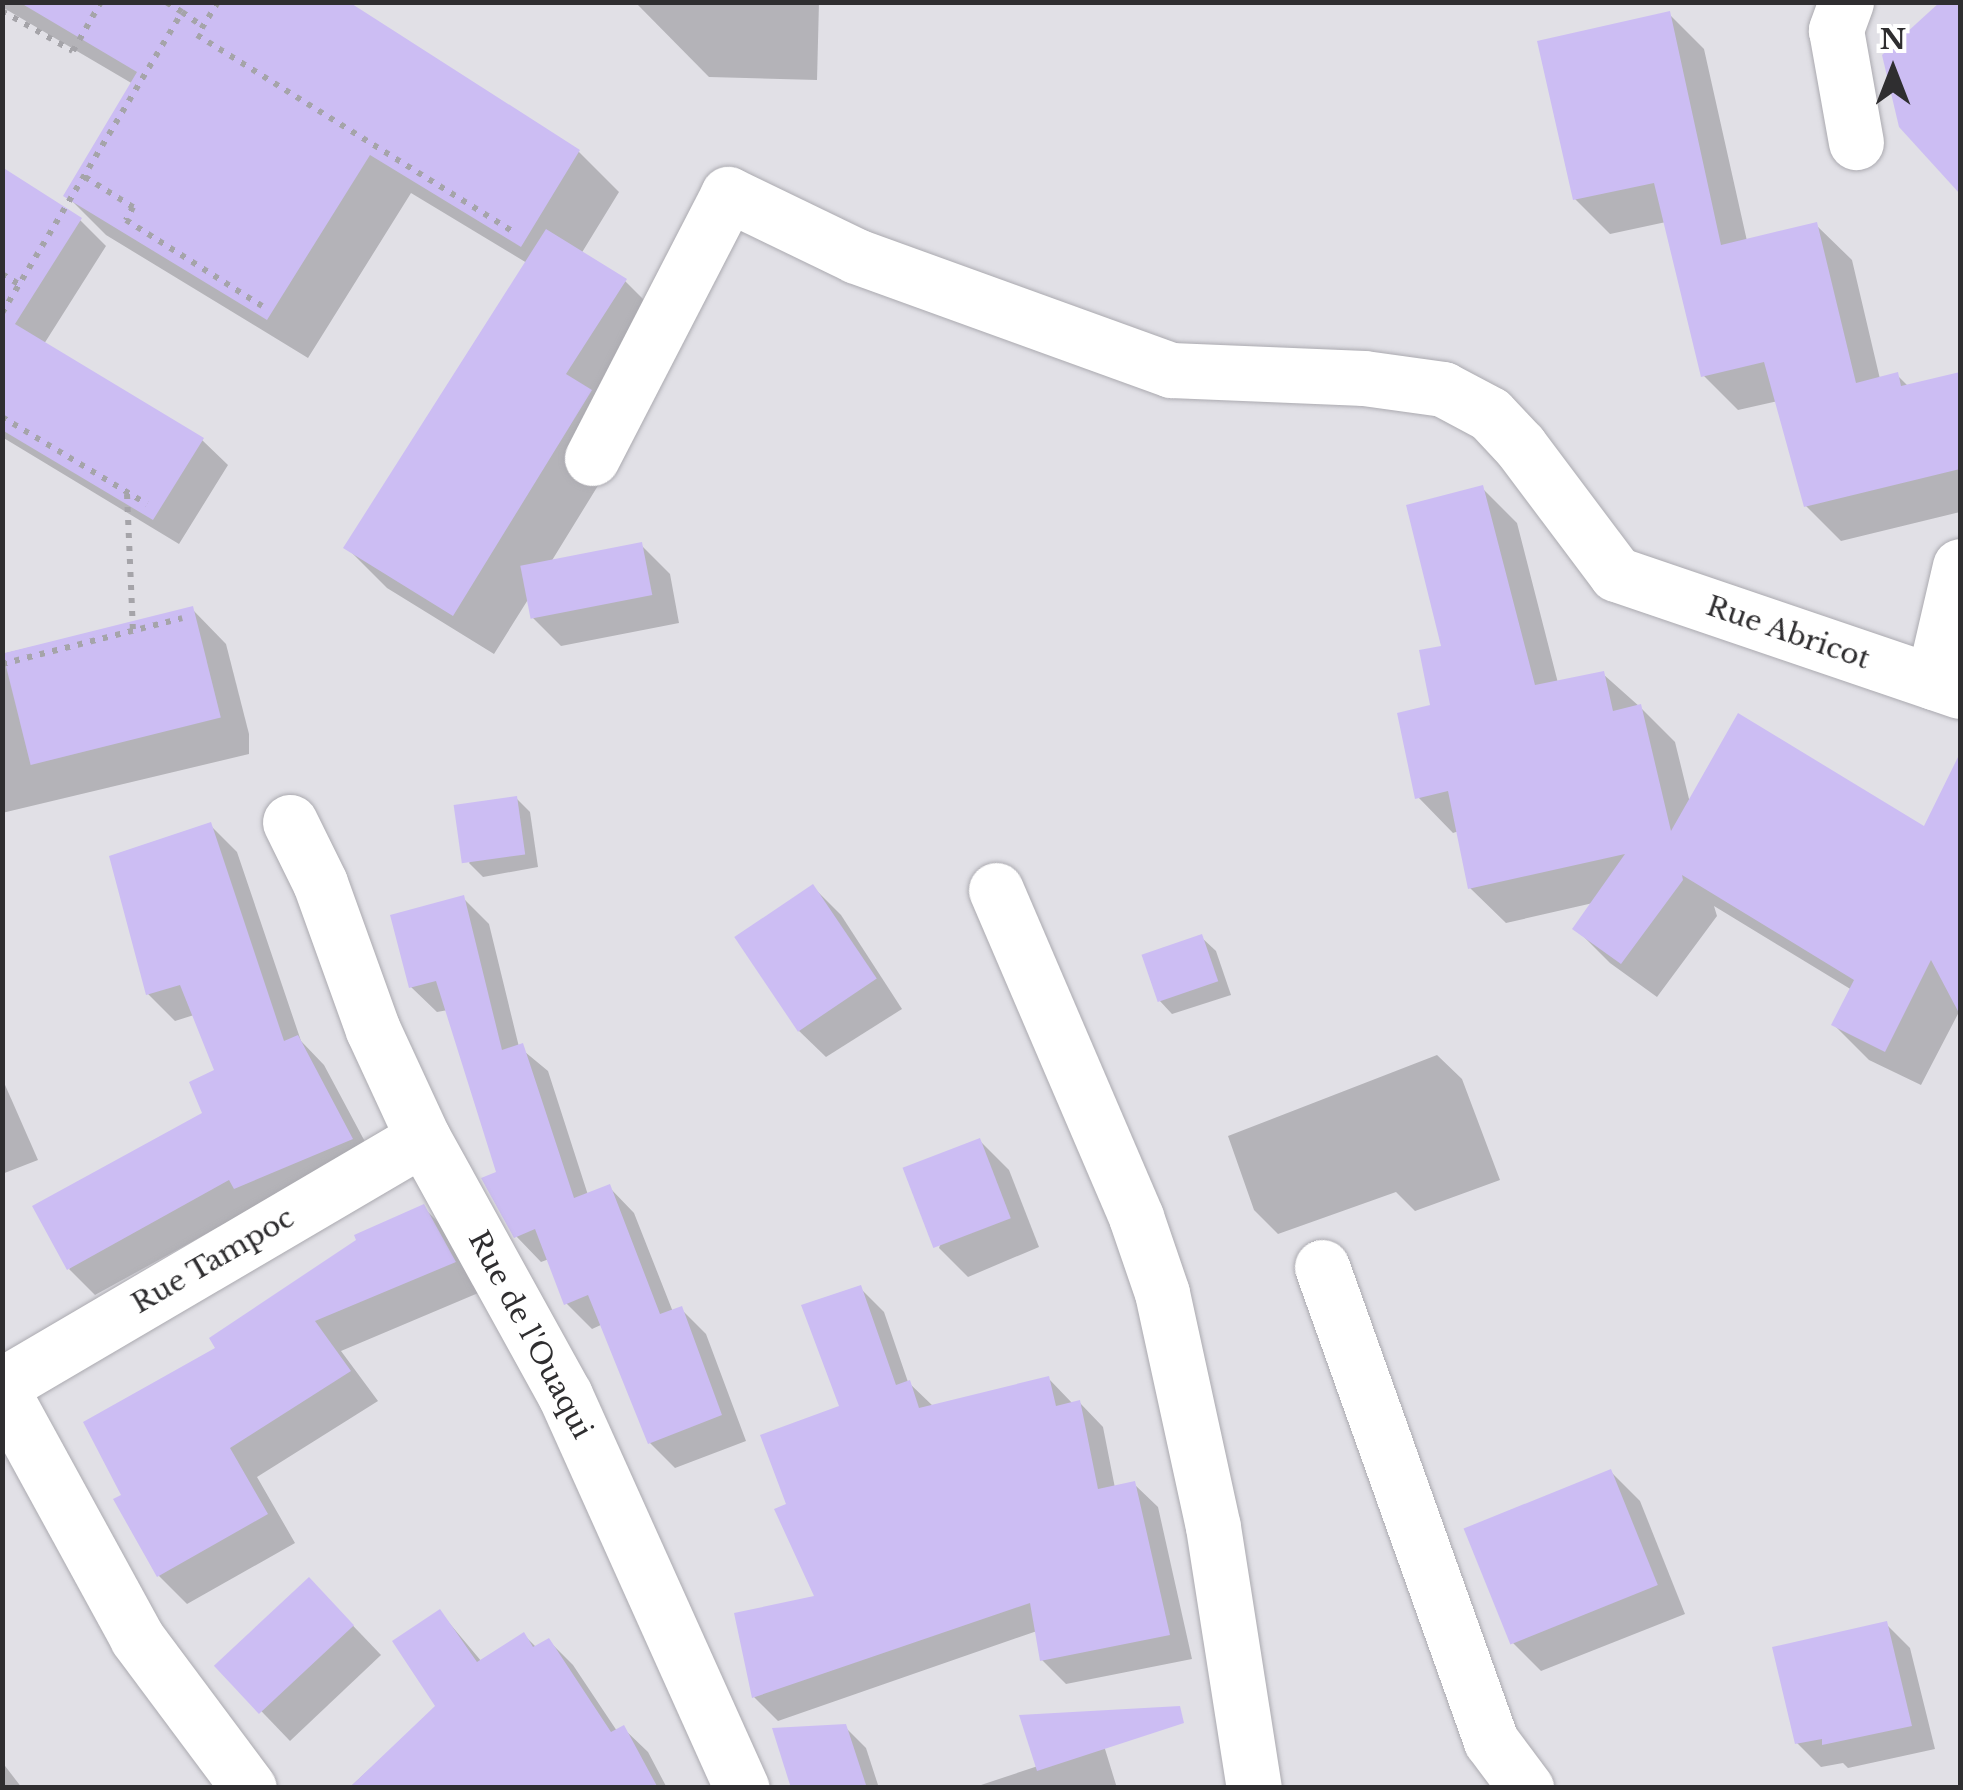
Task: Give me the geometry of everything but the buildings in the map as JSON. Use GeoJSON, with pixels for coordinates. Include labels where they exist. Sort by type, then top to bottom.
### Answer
{"type":"FeatureCollection","features":[{"type":"Feature","properties":{"kind":"street"},"geometry":{"type":"LineString","coordinates":[[1846,2],[1836,30],[1856,142]]}},
{"type":"Feature","properties":{"kind":"street","name":"Rue Abricot"},"geometry":{"type":"LineString","coordinates":[[592,458],[728,194],[856,256],[1171,370],[1364,378],[1444,390],[1490,414],[1520,446],[1616,574],[1946,686]]}},
{"type":"Feature","properties":{"kind":"street"},"geometry":{"type":"LineString","coordinates":[[1946,686],[1960,566]]}},
{"type":"Feature","properties":{"kind":"street","name":"Rue de l'Ouaqui"},"geometry":{"type":"LineString","coordinates":[[290,822],[320,882],[372,1030],[423,1138],[565,1395],[742,1788]]}},
{"type":"Feature","properties":{"kind":"street"},"geometry":{"type":"LineString","coordinates":[[996,890],[1136,1216],[1162,1293],[1213,1527],[1254,1788]]}},
{"type":"Feature","properties":{"kind":"street","name":"Rue Tampoc"},"geometry":{"type":"LineString","coordinates":[[2,1388],[423,1138]]}},
{"type":"Feature","properties":{"kind":"street"},"geometry":{"type":"LineString","coordinates":[[1322,1267],[1491,1741],[1526,1788]]}},
{"type":"Feature","properties":{"kind":"street"},"geometry":{"type":"LineString","coordinates":[[2,1388],[136,1638],[249,1788]]}},
{"type":"Feature","properties":{"kind":"path"},"geometry":{"type":"LineString","coordinates":[[2,11],[73,51],[101,2]]}},
{"type":"Feature","properties":{"kind":"path"},"geometry":{"type":"LineString","coordinates":[[166,2],[202,26]]}},
{"type":"Feature","properties":{"kind":"path"},"geometry":{"type":"LineString","coordinates":[[218,2],[197,35],[514,232]]}},
{"type":"Feature","properties":{"kind":"path"},"geometry":{"type":"LineString","coordinates":[[2,314],[182,12]]}},
{"type":"Feature","properties":{"kind":"path"},"geometry":{"type":"LineString","coordinates":[[85,177],[133,207],[126,220],[262,306]]}},
{"type":"Feature","properties":{"kind":"path"},"geometry":{"type":"LineString","coordinates":[[2,274],[20,285]]}},
{"type":"Feature","properties":{"kind":"path"},"geometry":{"type":"LineString","coordinates":[[2,417],[147,504]]}},
{"type":"Feature","properties":{"kind":"path"},"geometry":{"type":"LineString","coordinates":[[127,492],[133,631]]}},
{"type":"Feature","properties":{"kind":"path"},"geometry":{"type":"LineString","coordinates":[[2,664],[182,618]]}}]}
